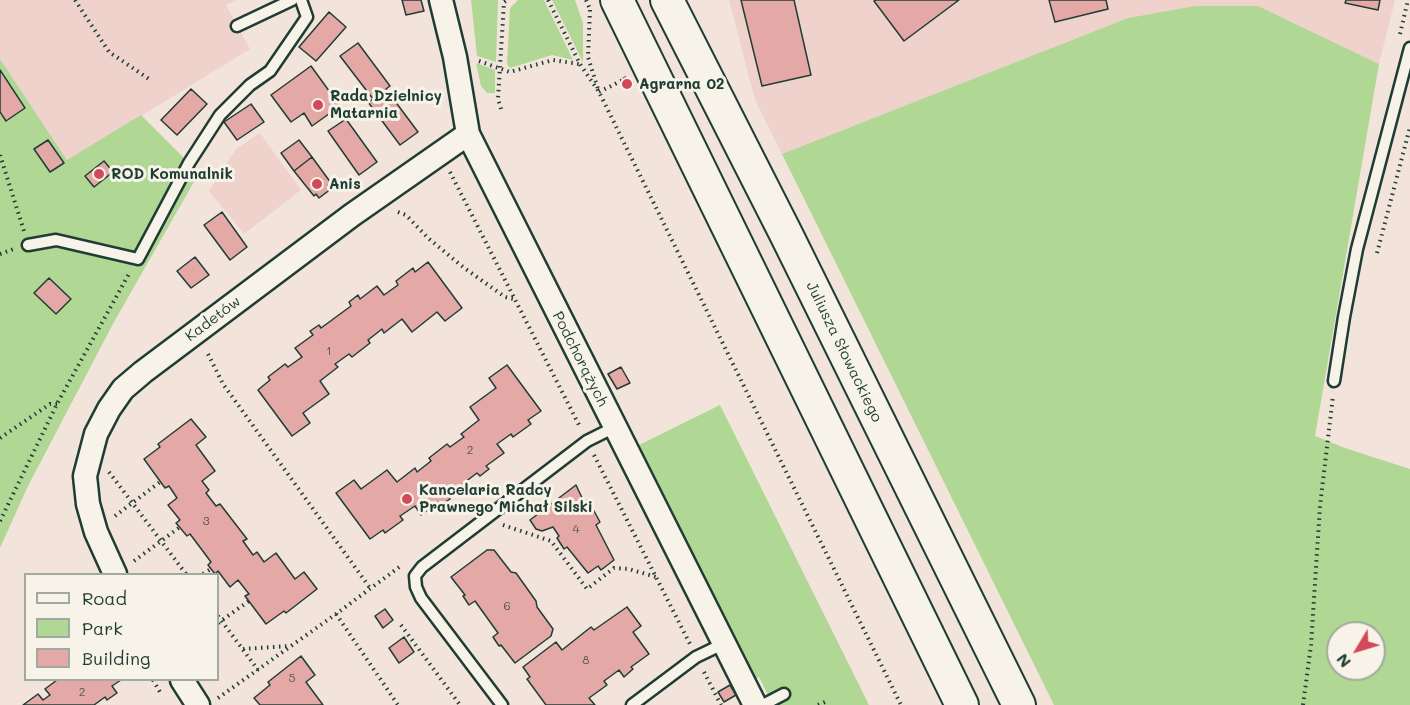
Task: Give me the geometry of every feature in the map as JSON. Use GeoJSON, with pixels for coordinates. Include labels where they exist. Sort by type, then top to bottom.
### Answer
{"type":"FeatureCollection","features":[{"type":"Feature","properties":{"kind":"main road","name":"Juliusza Słowackiego"},"geometry":{"type":"LineString","coordinates":[[667,0],[786,234],[1019,705]]}},
{"type":"Feature","properties":{"kind":"main road"},"geometry":{"type":"LineString","coordinates":[[600,8],[962,705]]}},
{"type":"Feature","properties":{"kind":"street","name":"Podchorążych"},"geometry":{"type":"LineString","coordinates":[[441,0],[455,57],[468,134],[755,705]]}},
{"type":"Feature","properties":{"kind":"street","name":"Kadetów"},"geometry":{"type":"LineString","coordinates":[[124,568],[96,532],[88,504],[86,476],[96,434],[123,389],[352,215],[468,134]]}},
{"type":"Feature","properties":{"kind":"lane"},"geometry":{"type":"LineString","coordinates":[[237,26],[292,0]]}},
{"type":"Feature","properties":{"kind":"lane"},"geometry":{"type":"LineString","coordinates":[[28,245],[56,240],[138,259],[189,163],[220,115],[250,85],[270,70],[307,17],[301,0]]}},
{"type":"Feature","properties":{"kind":"lane"},"geometry":{"type":"LineString","coordinates":[[1334,381],[1357,249],[1410,48]]}},
{"type":"Feature","properties":{"kind":"lane"},"geometry":{"type":"LineString","coordinates":[[502,705],[421,598],[416,587],[415,576],[422,567],[587,441],[615,427]]}},
{"type":"Feature","properties":{"kind":"lane"},"geometry":{"type":"LineString","coordinates":[[632,705],[696,657],[723,644]]}},
{"type":"Feature","properties":{"kind":"lane"},"geometry":{"type":"LineString","coordinates":[[763,705],[784,694]]}},
{"type":"Feature","properties":{"kind":"path"},"geometry":{"type":"LineString","coordinates":[[75,0],[109,52],[152,81]]}},
{"type":"Feature","properties":{"kind":"path"},"geometry":{"type":"LineString","coordinates":[[501,109],[498,99],[504,2],[507,0]]}},
{"type":"Feature","properties":{"kind":"path"},"geometry":{"type":"LineString","coordinates":[[548,0],[580,64],[599,92],[901,705]]}},
{"type":"Feature","properties":{"kind":"path"},"geometry":{"type":"LineString","coordinates":[[586,0],[600,8],[588,57],[599,92]]}},
{"type":"Feature","properties":{"kind":"path"},"geometry":{"type":"LineString","coordinates":[[472,59],[510,72],[553,60],[580,64]]}},
{"type":"Feature","properties":{"kind":"path"},"geometry":{"type":"LineString","coordinates":[[599,92],[625,79],[622,72]]}},
{"type":"Feature","properties":{"kind":"path"},"geometry":{"type":"LineString","coordinates":[[1377,253],[1410,127]]}},
{"type":"Feature","properties":{"kind":"path"},"geometry":{"type":"LineString","coordinates":[[0,155],[28,245]]}},
{"type":"Feature","properties":{"kind":"path"},"geometry":{"type":"LineString","coordinates":[[398,212],[406,215],[428,238],[463,267],[505,297],[515,299]]}},
{"type":"Feature","properties":{"kind":"path"},"geometry":{"type":"LineString","coordinates":[[0,521],[57,404],[138,259]]}},
{"type":"Feature","properties":{"kind":"path"},"geometry":{"type":"LineString","coordinates":[[208,354],[223,384],[370,588]]}},
{"type":"Feature","properties":{"kind":"path"},"geometry":{"type":"LineString","coordinates":[[1303,705],[1311,645],[1320,506],[1334,381]]}},
{"type":"Feature","properties":{"kind":"path"},"geometry":{"type":"LineString","coordinates":[[0,438],[50,404],[57,404]]}},
{"type":"Feature","properties":{"kind":"path"},"geometry":{"type":"LineString","coordinates":[[107,469],[185,573]]}},
{"type":"Feature","properties":{"kind":"path"},"geometry":{"type":"LineString","coordinates":[[110,520],[160,482]]}},
{"type":"Feature","properties":{"kind":"path"},"geometry":{"type":"LineString","coordinates":[[485,519],[551,541],[587,589],[614,568],[629,569],[656,577]]}},
{"type":"Feature","properties":{"kind":"path"},"geometry":{"type":"LineString","coordinates":[[124,568],[180,527]]}},
{"type":"Feature","properties":{"kind":"path"},"geometry":{"type":"LineString","coordinates":[[192,697],[258,670],[408,560]]}},
{"type":"Feature","properties":{"kind":"path"},"geometry":{"type":"LineString","coordinates":[[205,573],[211,569]]}},
{"type":"Feature","properties":{"kind":"path"},"geometry":{"type":"LineString","coordinates":[[249,601],[219,622],[258,670]]}},
{"type":"Feature","properties":{"kind":"path"},"geometry":{"type":"LineString","coordinates":[[336,614],[398,705]]}},
{"type":"Feature","properties":{"kind":"path"},"geometry":{"type":"LineString","coordinates":[[401,625],[460,705]]}},
{"type":"Feature","properties":{"kind":"path"},"geometry":{"type":"LineString","coordinates":[[242,649],[292,646]]}},
{"type":"Feature","properties":{"kind":"path"},"geometry":{"type":"LineString","coordinates":[[818,705],[825,702]]}},
{"type":"Feature","properties":{"kind":"shaded area"},"geometry":{"type":"Polygon","coordinates":[[[0,0],[236,0],[226,5],[250,49],[68,161],[0,59],[0,0]]]}},
{"type":"Feature","properties":{"kind":"shaded area"},"geometry":{"type":"Polygon","coordinates":[[[729,0],[1395,0],[1379,64],[1258,6],[1195,6],[1128,18],[782,154],[755,100],[729,0]]]}},
{"type":"Feature","properties":{"kind":"shaded area"},"geometry":{"type":"Polygon","coordinates":[[[260,133],[301,190],[244,234],[209,191],[236,149],[260,133]]]}},
{"type":"Feature","properties":{"kind":"green space"},"geometry":{"type":"Polygon","coordinates":[[[471,0],[498,0],[496,62],[477,56],[471,0]]]}},
{"type":"Feature","properties":{"kind":"green space"},"geometry":{"type":"Polygon","coordinates":[[[518,0],[544,0],[573,60],[552,55],[510,68],[507,64],[510,8],[518,0]]]}},
{"type":"Feature","properties":{"kind":"green space"},"geometry":{"type":"Polygon","coordinates":[[[552,0],[575,0],[583,23],[583,62],[552,0]]]}},
{"type":"Feature","properties":{"kind":"green space"},"geometry":{"type":"Polygon","coordinates":[[[1195,6],[1258,6],[1379,64],[1315,436],[1410,469],[1410,705],[1054,705],[782,154],[1128,18],[1195,6]]]}},
{"type":"Feature","properties":{"kind":"green space"},"geometry":{"type":"Polygon","coordinates":[[[0,59],[67,160],[141,115],[199,173],[114,322],[28,486],[0,548],[0,59]]]}},
{"type":"Feature","properties":{"kind":"green space"},"geometry":{"type":"Polygon","coordinates":[[[476,63],[495,70],[495,93],[487,93],[481,86],[476,63]]]}},
{"type":"Feature","properties":{"kind":"green space"},"geometry":{"type":"Polygon","coordinates":[[[720,405],[869,705],[773,705],[759,677],[755,679],[637,446],[720,405]]]}},
{"type":"Feature","properties":{"kind":"building"},"geometry":{"type":"Polygon","coordinates":[[[402,0],[421,0],[424,11],[406,15],[402,0]]]}},
{"type":"Feature","properties":{"kind":"building"},"geometry":{"type":"Polygon","coordinates":[[[741,0],[794,0],[811,75],[762,86],[741,0]]]}},
{"type":"Feature","properties":{"kind":"building"},"geometry":{"type":"Polygon","coordinates":[[[959,0],[904,41],[874,1],[959,0]]]}},
{"type":"Feature","properties":{"kind":"building"},"geometry":{"type":"Polygon","coordinates":[[[1049,0],[1106,0],[1108,9],[1055,22],[1049,0]]]}},
{"type":"Feature","properties":{"kind":"building"},"geometry":{"type":"Polygon","coordinates":[[[1346,0],[1380,0],[1378,10],[1345,3],[1346,0]]]}},
{"type":"Feature","properties":{"kind":"building"},"geometry":{"type":"Polygon","coordinates":[[[329,12],[346,27],[316,61],[299,47],[329,12]]]}},
{"type":"Feature","properties":{"kind":"building"},"geometry":{"type":"Polygon","coordinates":[[[358,43],[390,86],[386,89],[418,132],[400,145],[368,102],[373,99],[340,56],[358,43]]]}},
{"type":"Feature","properties":{"kind":"building"},"geometry":{"type":"Polygon","coordinates":[[[311,66],[340,106],[312,126],[304,113],[291,122],[271,95],[311,66]]]}},
{"type":"Feature","properties":{"kind":"building"},"geometry":{"type":"Polygon","coordinates":[[[0,70],[25,108],[6,121],[0,112],[0,70]]]}},
{"type":"Feature","properties":{"kind":"building"},"geometry":{"type":"Polygon","coordinates":[[[191,89],[207,104],[177,135],[161,120],[191,89]]]}},
{"type":"Feature","properties":{"kind":"building"},"geometry":{"type":"Polygon","coordinates":[[[251,104],[264,122],[237,140],[224,122],[251,104]]]}},
{"type":"Feature","properties":{"kind":"building"},"geometry":{"type":"Polygon","coordinates":[[[346,119],[377,162],[359,175],[328,131],[346,119]]]}},
{"type":"Feature","properties":{"kind":"building"},"geometry":{"type":"Polygon","coordinates":[[[48,140],[64,163],[50,172],[34,149],[48,140]]]}},
{"type":"Feature","properties":{"kind":"building"},"geometry":{"type":"Polygon","coordinates":[[[299,140],[312,157],[294,171],[281,153],[299,140]]]}},
{"type":"Feature","properties":{"kind":"building"},"geometry":{"type":"Polygon","coordinates":[[[312,157],[331,183],[328,185],[331,189],[319,198],[316,194],[314,196],[294,171],[312,157]]]}},
{"type":"Feature","properties":{"kind":"building","name":"ROD Komunalnik"},"geometry":{"type":"Polygon","coordinates":[[[104,161],[113,172],[94,187],[85,176],[104,161]]]}},
{"type":"Feature","properties":{"kind":"building"},"geometry":{"type":"Polygon","coordinates":[[[222,212],[247,247],[230,260],[204,225],[222,212]]]}},
{"type":"Feature","properties":{"kind":"building"},"geometry":{"type":"Polygon","coordinates":[[[195,257],[209,275],[191,288],[177,271],[195,257]]]}},
{"type":"Feature","properties":{"kind":"building"},"geometry":{"type":"Polygon","coordinates":[[[428,262],[462,308],[445,321],[437,312],[412,332],[402,319],[384,333],[382,329],[368,340],[370,343],[352,357],[349,354],[335,364],[338,367],[320,381],[329,394],[303,413],[310,423],[292,436],[258,390],[270,380],[268,377],[285,364],[288,367],[302,357],[295,348],[313,335],[310,331],[319,325],[321,328],[351,306],[349,302],[358,295],[360,299],[377,286],[384,295],[398,285],[396,281],[413,268],[415,272],[428,262]]]}},
{"type":"Feature","properties":{"kind":"building"},"geometry":{"type":"Polygon","coordinates":[[[49,278],[71,299],[56,314],[34,293],[49,278]]]}},
{"type":"Feature","properties":{"kind":"building"},"geometry":{"type":"Polygon","coordinates":[[[507,365],[541,411],[528,420],[531,424],[513,437],[511,434],[497,444],[504,453],[486,466],[489,469],[480,476],[477,473],[448,495],[450,499],[441,505],[438,502],[421,515],[415,506],[400,516],[403,520],[385,533],[383,530],[370,539],[336,493],[354,480],[361,489],[387,470],[397,482],[415,468],[417,472],[431,461],[429,458],[447,444],[450,447],[464,437],[461,434],[479,420],[470,407],[496,388],[489,378],[507,365]]]}},
{"type":"Feature","properties":{"kind":"building"},"geometry":{"type":"Polygon","coordinates":[[[621,367],[630,383],[617,389],[608,374],[621,367]]]}},
{"type":"Feature","properties":{"kind":"building"},"geometry":{"type":"Polygon","coordinates":[[[191,419],[206,437],[196,445],[215,471],[202,481],[209,490],[206,493],[216,506],[220,504],[247,539],[243,541],[253,555],[257,552],[264,562],[276,553],[295,579],[304,572],[317,589],[286,613],[284,611],[266,624],[245,596],[249,594],[238,580],[230,587],[218,571],[214,573],[208,565],[211,562],[190,534],[187,536],[176,523],[180,520],[168,505],[177,498],[169,486],[165,488],[144,459],[160,447],[158,444],[191,419]]]}},
{"type":"Feature","properties":{"kind":"building"},"geometry":{"type":"Polygon","coordinates":[[[576,485],[584,502],[588,500],[600,522],[596,525],[614,560],[601,570],[598,566],[588,573],[567,547],[564,549],[553,527],[542,531],[536,529],[530,520],[576,485]]]}},
{"type":"Feature","properties":{"kind":"building"},"geometry":{"type":"Polygon","coordinates":[[[487,550],[494,550],[511,572],[516,573],[553,629],[551,636],[515,663],[493,637],[498,633],[475,601],[469,605],[463,596],[465,595],[451,577],[487,550]]]}},
{"type":"Feature","properties":{"kind":"building"},"geometry":{"type":"Polygon","coordinates":[[[627,607],[641,626],[633,632],[649,654],[631,667],[633,669],[624,677],[619,670],[604,681],[607,685],[589,698],[595,705],[546,705],[527,679],[530,677],[523,667],[556,642],[562,650],[591,627],[594,630],[627,607]]]}},
{"type":"Feature","properties":{"kind":"building"},"geometry":{"type":"Polygon","coordinates":[[[385,609],[393,620],[383,628],[375,616],[385,609]]]}},
{"type":"Feature","properties":{"kind":"building"},"geometry":{"type":"Polygon","coordinates":[[[404,637],[414,652],[399,663],[389,648],[404,637]]]}},
{"type":"Feature","properties":{"kind":"building"},"geometry":{"type":"Polygon","coordinates":[[[301,656],[315,675],[306,682],[323,705],[260,705],[254,698],[270,685],[268,682],[301,656]]]}},
{"type":"Feature","properties":{"kind":"building"},"geometry":{"type":"Polygon","coordinates":[[[56,681],[120,681],[112,686],[117,693],[107,700],[105,697],[94,705],[23,705],[38,694],[43,700],[50,695],[45,689],[56,681]]]}},
{"type":"Feature","properties":{"kind":"building"},"geometry":{"type":"Polygon","coordinates":[[[730,685],[736,695],[724,702],[718,692],[730,685]]]}},
{"type":"Feature","properties":{"kind":"place","name":"Agrarna 02"},"geometry":{"type":"Point","coordinates":[627,84]}},
{"type":"Feature","properties":{"kind":"place","name":"Rada Dzielnicy Matarnia"},"geometry":{"type":"Point","coordinates":[318,105]}},
{"type":"Feature","properties":{"kind":"place","name":"ROD Komunalnik"},"geometry":{"type":"Point","coordinates":[99,174]}},
{"type":"Feature","properties":{"kind":"place","name":"Anis"},"geometry":{"type":"Point","coordinates":[317,184]}},
{"type":"Feature","properties":{"kind":"place","name":"Kancelaria Radcy Prawnego Michał Silski"},"geometry":{"type":"Point","coordinates":[407,499]}}]}
